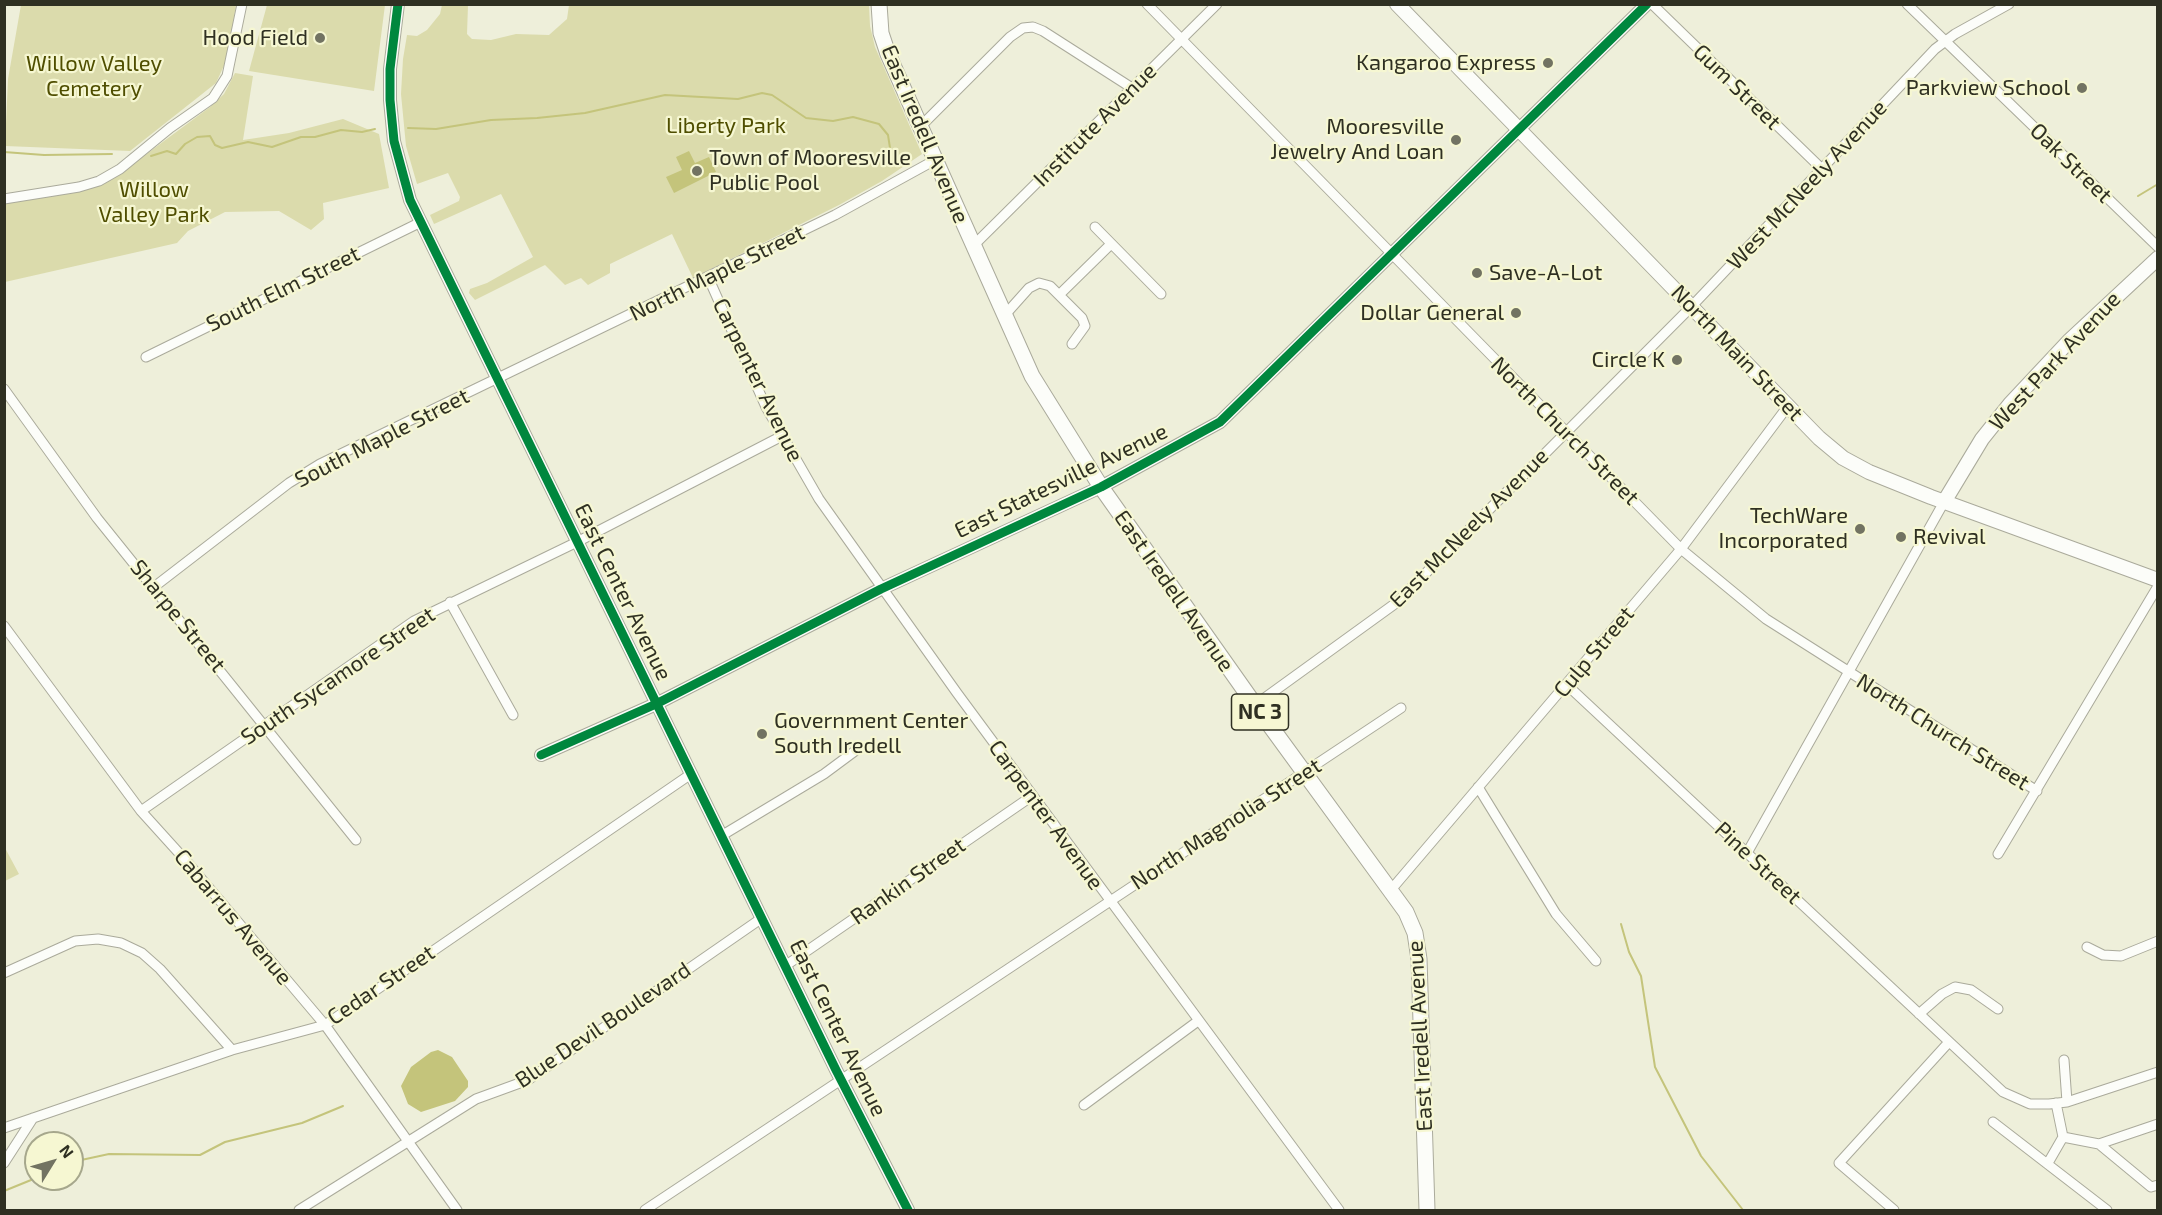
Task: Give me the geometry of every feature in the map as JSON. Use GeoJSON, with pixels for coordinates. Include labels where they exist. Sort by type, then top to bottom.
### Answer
{"type":"FeatureCollection","features":[{"type":"Feature","properties":{"kind":"main road","name":"East Iredell Avenue"},"geometry":{"type":"LineString","coordinates":[[879,4],[881,33],[888,54],[1032,376],[1101,487],[1255,705],[1406,912],[1415,933],[1419,959],[1427,1210]]}},
{"type":"Feature","properties":{"kind":"main road","name":"North Main Street"},"geometry":{"type":"LineString","coordinates":[[1397,4],[1788,405],[1843,458],[1869,472],[1944,502],[2157,580]]}},
{"type":"Feature","properties":{"kind":"main road","name":"West Park Avenue"},"geometry":{"type":"LineString","coordinates":[[1944,502],[1982,439],[2010,404],[2070,340],[2157,258]]}},
{"type":"Feature","properties":{"kind":"street"},"geometry":{"type":"LineString","coordinates":[[4,199],[79,187],[99,181],[120,169],[170,128],[213,98],[227,76],[242,4]]}},
{"type":"Feature","properties":{"kind":"street","name":"East Center Avenue"},"geometry":{"type":"LineString","coordinates":[[398,4],[390,69],[394,141],[402,174],[421,222],[840,1078],[908,1210]]}},
{"type":"Feature","properties":{"kind":"street","name":"North Church Street"},"geometry":{"type":"LineString","coordinates":[[1147,4],[1681,549],[1766,619],[2037,791]]}},
{"type":"Feature","properties":{"kind":"street","name":"Institute Avenue"},"geometry":{"type":"LineString","coordinates":[[973,246],[1217,4]]}},
{"type":"Feature","properties":{"kind":"street","name":"East Statesville Avenue"},"geometry":{"type":"LineString","coordinates":[[541,755],[656,704],[881,589],[1101,487],[1220,422],[1647,4]]}},
{"type":"Feature","properties":{"kind":"street","name":"Gum Street"},"geometry":{"type":"LineString","coordinates":[[1652,4],[1822,170]]}},
{"type":"Feature","properties":{"kind":"street","name":"Oak Street"},"geometry":{"type":"LineString","coordinates":[[1906,4],[2157,247]]}},
{"type":"Feature","properties":{"kind":"street","name":"West McNeely Avenue"},"geometry":{"type":"LineString","coordinates":[[1692,306],[1944,41],[2009,4]]}},
{"type":"Feature","properties":{"kind":"street"},"geometry":{"type":"LineString","coordinates":[[920,127],[1010,37],[1023,28],[1034,27],[1044,31],[1132,88]]}},
{"type":"Feature","properties":{"kind":"street","name":"North Maple Street"},"geometry":{"type":"LineString","coordinates":[[497,381],[835,215],[935,160]]}},
{"type":"Feature","properties":{"kind":"street","name":"South Elm Street"},"geometry":{"type":"LineString","coordinates":[[146,357],[421,222]]}},
{"type":"Feature","properties":{"kind":"street"},"geometry":{"type":"LineString","coordinates":[[1095,227],[1161,294]]}},
{"type":"Feature","properties":{"kind":"street"},"geometry":{"type":"LineString","coordinates":[[1059,295],[1112,244]]}},
{"type":"Feature","properties":{"kind":"street","name":"Carpenter Avenue"},"geometry":{"type":"LineString","coordinates":[[708,278],[766,407],[819,499],[881,589],[1032,796],[1339,1210]]}},
{"type":"Feature","properties":{"kind":"street"},"geometry":{"type":"LineString","coordinates":[[1005,316],[1029,288],[1039,283],[1050,286],[1082,318],[1085,326],[1072,344]]}},
{"type":"Feature","properties":{"kind":"street","name":"East McNeely Avenue"},"geometry":{"type":"LineString","coordinates":[[1255,705],[1396,603],[1692,306]]}},
{"type":"Feature","properties":{"kind":"street","name":"South Maple Street"},"geometry":{"type":"LineString","coordinates":[[154,586],[289,483],[320,464],[497,381]]}},
{"type":"Feature","properties":{"kind":"street","name":"Sharpe Street"},"geometry":{"type":"LineString","coordinates":[[4,389],[91,510],[266,725],[356,840]]}},
{"type":"Feature","properties":{"kind":"street","name":"Culp Street"},"geometry":{"type":"LineString","coordinates":[[1390,891],[1681,549],[1788,405]]}},
{"type":"Feature","properties":{"kind":"street","name":"South Sycamore Street"},"geometry":{"type":"LineString","coordinates":[[141,811],[414,621],[577,542],[782,436]]}},
{"type":"Feature","properties":{"kind":"street"},"geometry":{"type":"LineString","coordinates":[[1747,853],[1944,502]]}},
{"type":"Feature","properties":{"kind":"street"},"geometry":{"type":"LineString","coordinates":[[1998,854],[2157,586]]}},
{"type":"Feature","properties":{"kind":"street"},"geometry":{"type":"LineString","coordinates":[[450,602],[513,715]]}},
{"type":"Feature","properties":{"kind":"street","name":"Cabarrus Avenue"},"geometry":{"type":"LineString","coordinates":[[4,626],[141,811],[325,1025],[457,1210]]}},
{"type":"Feature","properties":{"kind":"street","name":"Pine Street"},"geometry":{"type":"LineString","coordinates":[[1566,684],[2003,1092],[2030,1104],[2067,1102],[2157,1072]]}},
{"type":"Feature","properties":{"kind":"street","name":"North Magnolia Street"},"geometry":{"type":"LineString","coordinates":[[645,1210],[840,1078],[1401,708]]}},
{"type":"Feature","properties":{"kind":"street"},"geometry":{"type":"LineString","coordinates":[[721,836],[824,774],[855,751]]}},
{"type":"Feature","properties":{"kind":"street","name":"Cedar Street"},"geometry":{"type":"LineString","coordinates":[[4,1128],[232,1050],[325,1025],[691,774]]}},
{"type":"Feature","properties":{"kind":"street"},"geometry":{"type":"LineString","coordinates":[[1478,787],[1556,914],[1596,961]]}},
{"type":"Feature","properties":{"kind":"street","name":"Rankin Street"},"geometry":{"type":"LineString","coordinates":[[785,966],[1032,796]]}},
{"type":"Feature","properties":{"kind":"street","name":"Blue Devil Boulevard"},"geometry":{"type":"LineString","coordinates":[[299,1210],[476,1099],[528,1080],[762,918]]}},
{"type":"Feature","properties":{"kind":"street"},"geometry":{"type":"LineString","coordinates":[[4,973],[75,941],[98,939],[121,943],[142,953],[160,969],[232,1050]]}},
{"type":"Feature","properties":{"kind":"street"},"geometry":{"type":"LineString","coordinates":[[2087,947],[2103,955],[2121,956],[2157,941]]}},
{"type":"Feature","properties":{"kind":"street"},"geometry":{"type":"LineString","coordinates":[[1919,1014],[1942,994],[1955,987],[1971,990],[1998,1009]]}},
{"type":"Feature","properties":{"kind":"street"},"geometry":{"type":"LineString","coordinates":[[1084,1105],[1198,1021]]}},
{"type":"Feature","properties":{"kind":"street"},"geometry":{"type":"LineString","coordinates":[[1894,1210],[1839,1164],[1949,1042]]}},
{"type":"Feature","properties":{"kind":"street"},"geometry":{"type":"LineString","coordinates":[[2064,1060],[2067,1102]]}},
{"type":"Feature","properties":{"kind":"street"},"geometry":{"type":"LineString","coordinates":[[2048,1163],[2063,1137],[2056,1103]]}},
{"type":"Feature","properties":{"kind":"street"},"geometry":{"type":"LineString","coordinates":[[4,1163],[33,1118]]}},
{"type":"Feature","properties":{"kind":"street"},"geometry":{"type":"LineString","coordinates":[[1993,1122],[2107,1210]]}},
{"type":"Feature","properties":{"kind":"street"},"geometry":{"type":"LineString","coordinates":[[2099,1144],[2157,1124]]}},
{"type":"Feature","properties":{"kind":"street"},"geometry":{"type":"LineString","coordinates":[[2063,1137],[2099,1144],[2151,1188],[2157,1185]]}},
{"type":"Feature","properties":{"kind":"green space","name":"Willow Valley Cemetery"},"geometry":{"type":"Polygon","coordinates":[[[21,5],[236,5],[227,59],[216,83],[130,151],[5,146],[8,79],[21,5]]]}},
{"type":"Feature","properties":{"kind":"green space","name":"Hood Field"},"geometry":{"type":"Polygon","coordinates":[[[267,5],[385,5],[374,91],[249,71],[267,5]]]}},
{"type":"Feature","properties":{"kind":"green space","name":"Liberty Park"},"geometry":{"type":"Polygon","coordinates":[[[442,5],[468,5],[467,34],[472,39],[491,40],[516,34],[549,35],[567,19],[569,5],[869,5],[870,26],[875,47],[922,154],[882,181],[839,205],[693,278],[672,234],[610,264],[610,273],[588,285],[581,278],[565,285],[545,265],[475,300],[469,293],[470,289],[487,283],[533,257],[501,194],[434,224],[430,215],[459,201],[460,197],[448,173],[417,184],[406,146],[401,94],[403,59],[407,35],[417,36],[427,30],[440,14],[442,5]]]}},
{"type":"Feature","properties":{"kind":"green space","name":"Willow Valley Park"},"geometry":{"type":"Polygon","coordinates":[[[235,73],[253,76],[243,140],[289,133],[343,119],[379,134],[389,188],[323,203],[324,219],[311,230],[279,211],[225,212],[188,231],[177,243],[5,282],[4,204],[72,193],[114,178],[210,107],[224,94],[235,73]]]}},
{"type":"Feature","properties":{"kind":"green space"},"geometry":{"type":"Polygon","coordinates":[[[4,846],[19,874],[5,881],[4,881],[4,846]]]}},
{"type":"Feature","properties":{"kind":"shaded area","name":"Town of Mooresville Public Pool"},"geometry":{"type":"Polygon","coordinates":[[[689,151],[695,163],[709,157],[716,172],[674,193],[666,177],[682,170],[676,157],[689,151]]]}},
{"type":"Feature","properties":{"kind":"shaded area"},"geometry":{"type":"Polygon","coordinates":[[[438,1050],[452,1057],[468,1081],[468,1087],[455,1101],[421,1112],[408,1104],[401,1086],[411,1067],[431,1052],[438,1050]]]}},
{"type":"Feature","properties":{"kind":"waterway"},"geometry":{"type":"LineString","coordinates":[[408,128],[436,129],[491,120],[585,113],[665,95],[738,99],[762,93],[772,95],[806,118],[833,121],[853,117],[879,124],[888,135],[890,148]]}},
{"type":"Feature","properties":{"kind":"waterway"},"geometry":{"type":"LineString","coordinates":[[151,156],[167,151],[176,154],[185,144],[197,137],[210,136],[215,145],[222,148],[248,142],[272,147],[301,137],[315,137],[341,130],[362,132],[375,129]]}},
{"type":"Feature","properties":{"kind":"waterway"},"geometry":{"type":"LineString","coordinates":[[4,152],[44,155],[112,154]]}},
{"type":"Feature","properties":{"kind":"waterway"},"geometry":{"type":"LineString","coordinates":[[2138,196],[2158,184]]}},
{"type":"Feature","properties":{"kind":"waterway"},"geometry":{"type":"LineString","coordinates":[[1621,924],[1629,952],[1641,976],[1655,1067],[1701,1156],[1743,1210]]}},
{"type":"Feature","properties":{"kind":"waterway"},"geometry":{"type":"LineString","coordinates":[[84,1159],[109,1154],[200,1155],[225,1142],[302,1123],[343,1106]]}},
{"type":"Feature","properties":{"kind":"waterway"},"geometry":{"type":"LineString","coordinates":[[4,1191],[24,1183]]}},
{"type":"Feature","properties":{"kind":"cycle path"},"geometry":{"type":"LineString","coordinates":[[398,4],[390,69],[390,100],[394,141],[410,200],[836,1070],[908,1210]]}},
{"type":"Feature","properties":{"kind":"cycle path"},"geometry":{"type":"LineString","coordinates":[[541,755],[656,704],[881,589],[1101,487],[1220,422],[1647,4]]}},
{"type":"Feature","properties":{"kind":"place","name":"Hood Field"},"geometry":{"type":"Point","coordinates":[320,38]}},
{"type":"Feature","properties":{"kind":"place","name":"Kangaroo Express"},"geometry":{"type":"Point","coordinates":[1548,63]}},
{"type":"Feature","properties":{"kind":"place","name":"Parkview School"},"geometry":{"type":"Point","coordinates":[2082,88]}},
{"type":"Feature","properties":{"kind":"place","name":"Mooresville Jewelry And Loan"},"geometry":{"type":"Point","coordinates":[1456,140]}},
{"type":"Feature","properties":{"kind":"place","name":"Town of Mooresville Public Pool"},"geometry":{"type":"Point","coordinates":[697,171]}},
{"type":"Feature","properties":{"kind":"place","name":"Save-A-Lot"},"geometry":{"type":"Point","coordinates":[1477,273]}},
{"type":"Feature","properties":{"kind":"place","name":"Dollar General"},"geometry":{"type":"Point","coordinates":[1516,313]}},
{"type":"Feature","properties":{"kind":"place","name":"Circle K"},"geometry":{"type":"Point","coordinates":[1677,360]}},
{"type":"Feature","properties":{"kind":"place","name":"TechWare Incorporated"},"geometry":{"type":"Point","coordinates":[1860,529]}},
{"type":"Feature","properties":{"kind":"place","name":"Revival"},"geometry":{"type":"Point","coordinates":[1901,537]}},
{"type":"Feature","properties":{"kind":"place","name":"Government Center South Iredell"},"geometry":{"type":"Point","coordinates":[762,734]}}]}
